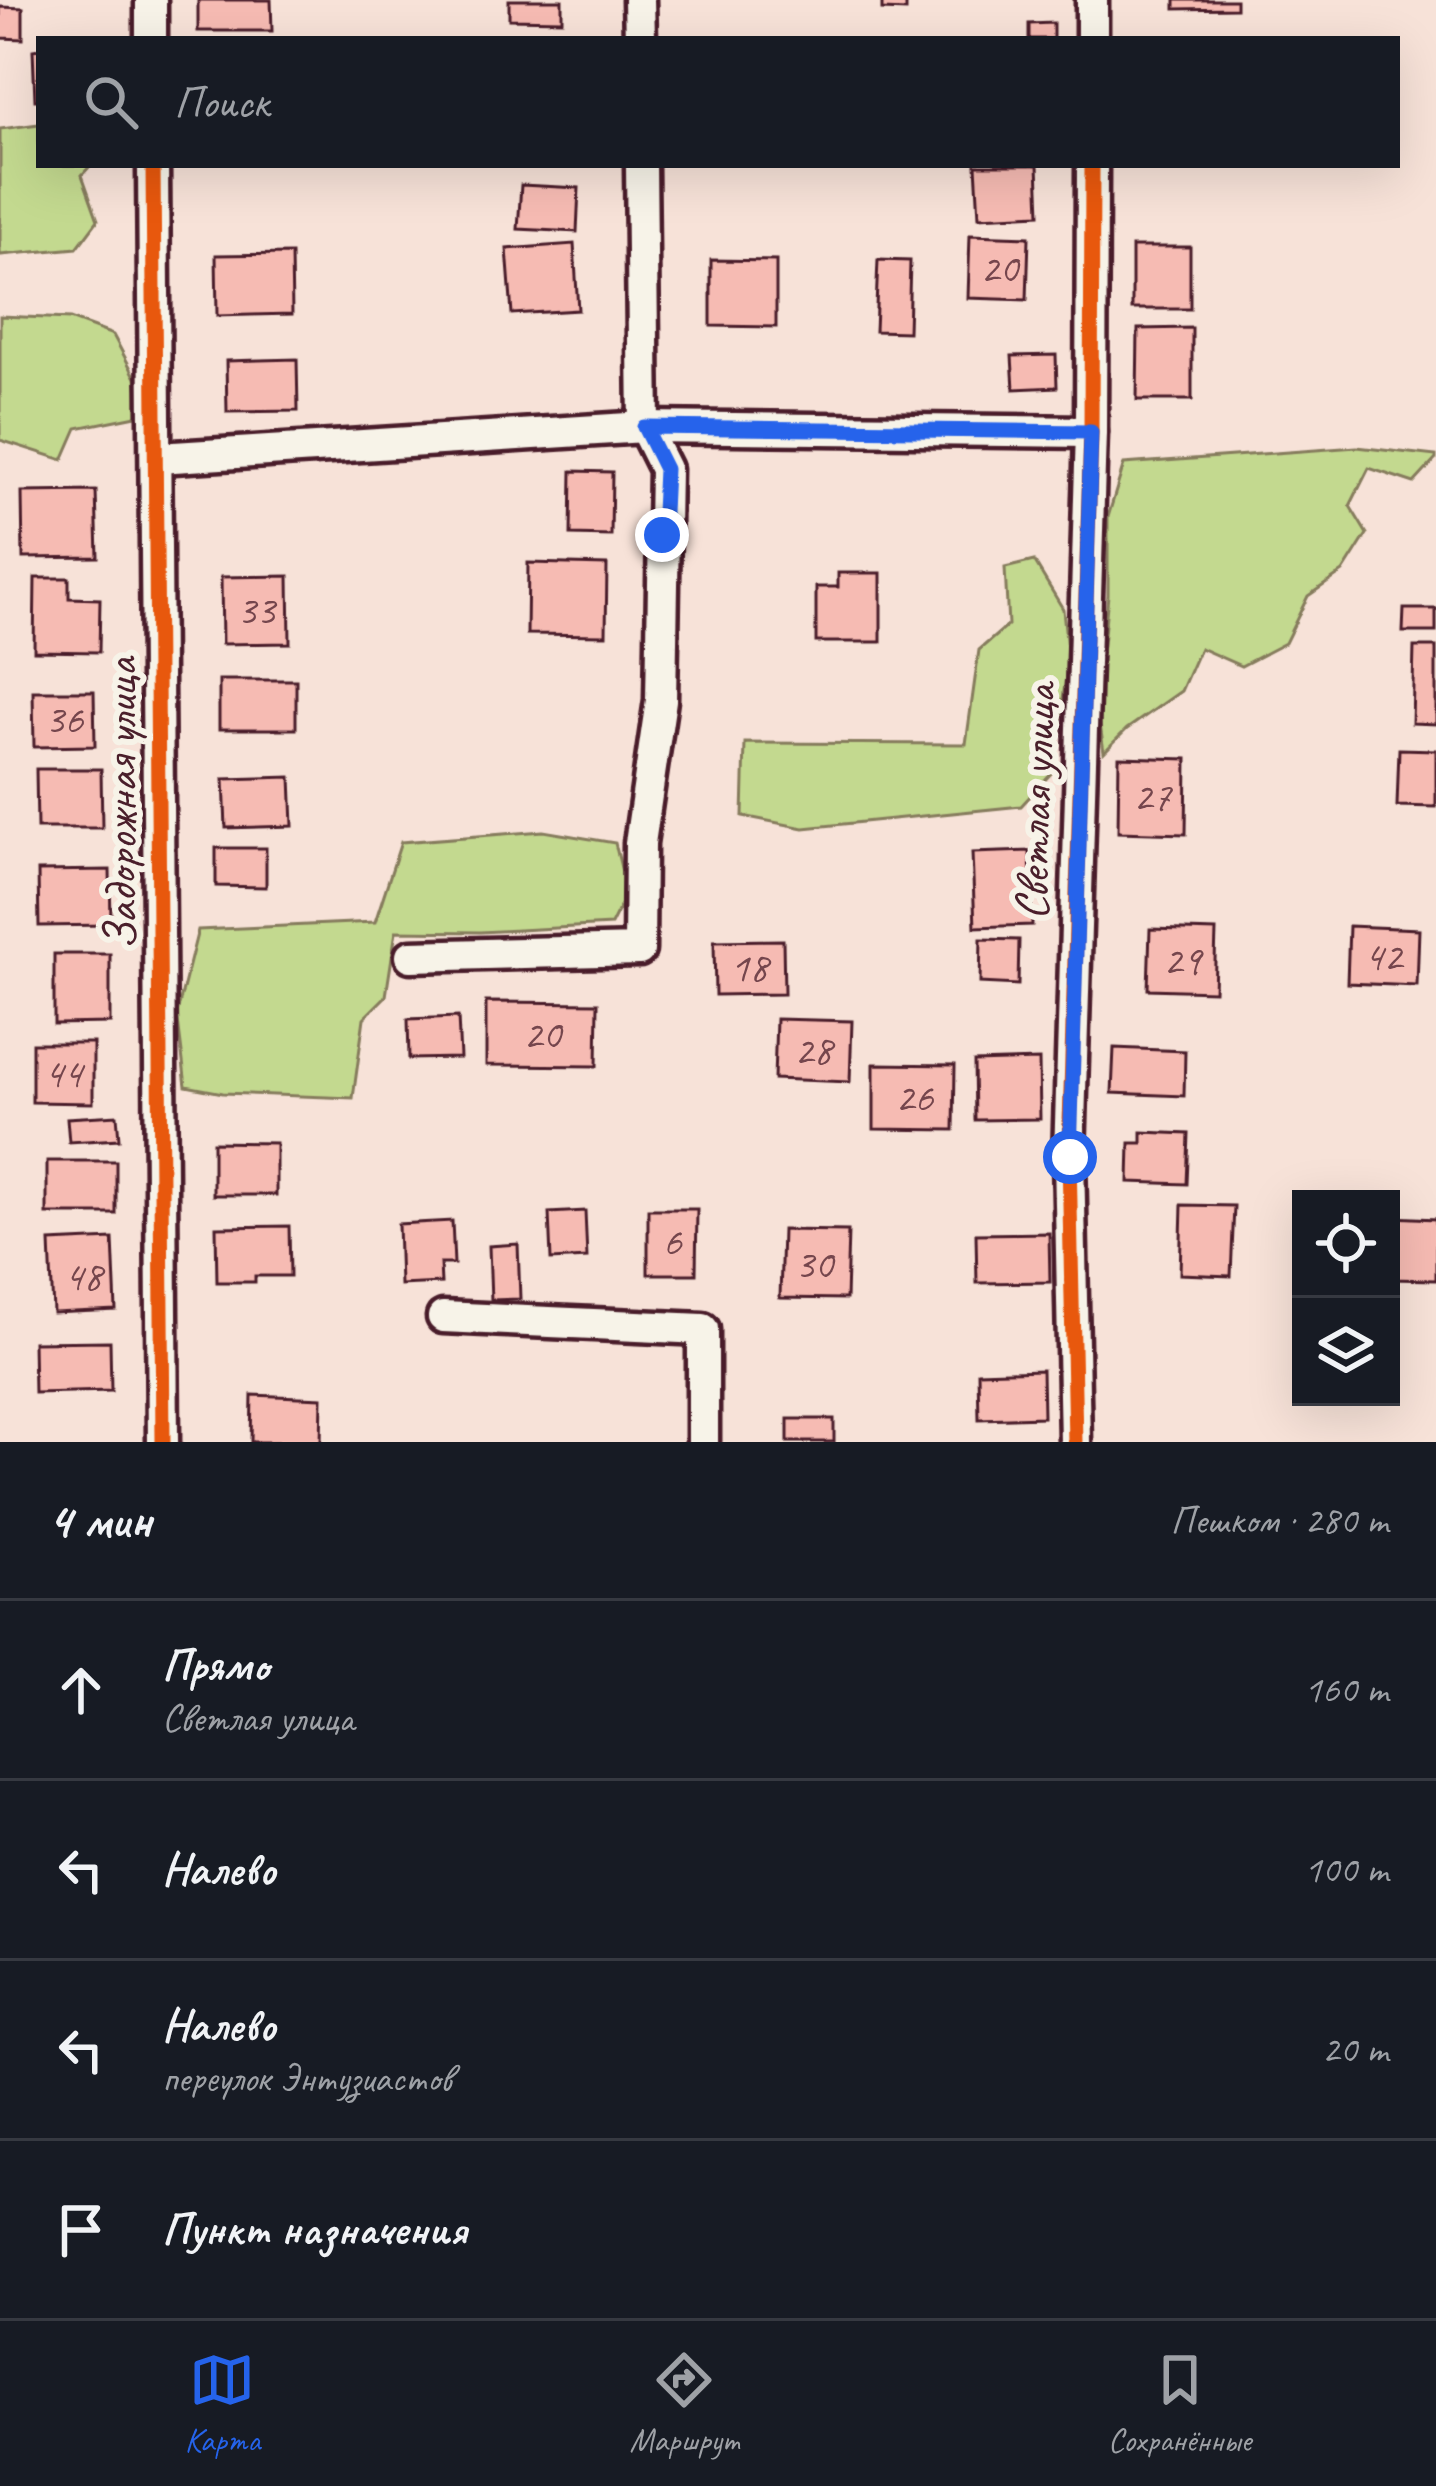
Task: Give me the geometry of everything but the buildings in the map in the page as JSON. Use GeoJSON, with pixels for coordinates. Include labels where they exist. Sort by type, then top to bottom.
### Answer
{"type":"FeatureCollection","features":[{"type":"Feature","properties":{"kind":"street"},"geometry":{"type":"LineString","coordinates":[[151,0],[152,36]]}},
{"type":"Feature","properties":{"kind":"street"},"geometry":{"type":"LineString","coordinates":[[639,0],[640,36]]}},
{"type":"Feature","properties":{"kind":"street"},"geometry":{"type":"LineString","coordinates":[[1092,0],[1092,36]]}},
{"type":"Feature","properties":{"kind":"street","name":"Задорожная улица"},"geometry":{"type":"LineString","coordinates":[[153,168],[163,1442]]}},
{"type":"Feature","properties":{"kind":"street"},"geometry":{"type":"LineString","coordinates":[[411,956],[639,950],[640,843],[661,700],[665,469],[644,427],[641,168]]}},
{"type":"Feature","properties":{"kind":"street","name":"Светлая улица"},"geometry":{"type":"LineString","coordinates":[[1075,1442],[1070,1157],[1091,432],[1092,168]]}},
{"type":"Feature","properties":{"kind":"street"},"geometry":{"type":"LineString","coordinates":[[158,458],[644,427],[1091,432]]}},
{"type":"Feature","properties":{"kind":"street"},"geometry":{"type":"LineString","coordinates":[[443,1317],[703,1329],[703,1442]]}},
{"type":"Feature","properties":{"kind":"green space"},"geometry":{"type":"Polygon","coordinates":[[[36,124],[36,168],[88,168],[82,175],[98,220],[77,248],[0,255],[0,129],[36,124]]]}},
{"type":"Feature","properties":{"kind":"green space"},"geometry":{"type":"Polygon","coordinates":[[[0,316],[70,319],[113,335],[136,378],[141,415],[77,428],[63,460],[0,440],[0,316]]]}},
{"type":"Feature","properties":{"kind":"green space"},"geometry":{"type":"Polygon","coordinates":[[[1357,447],[1436,459],[1414,483],[1369,468],[1350,506],[1367,534],[1343,572],[1308,596],[1285,643],[1241,666],[1200,648],[1181,691],[1127,729],[1104,752],[1097,704],[1108,595],[1108,517],[1124,464],[1357,447]]]}},
{"type":"Feature","properties":{"kind":"green space"},"geometry":{"type":"Polygon","coordinates":[[[1034,561],[1063,609],[1068,660],[1054,770],[1021,806],[804,828],[743,816],[745,743],[966,744],[979,650],[1008,625],[1005,568],[1034,561]]]}},
{"type":"Feature","properties":{"kind":"green space"},"geometry":{"type":"Polygon","coordinates":[[[543,831],[615,843],[627,893],[611,925],[396,931],[386,996],[364,1018],[353,1098],[223,1093],[186,1086],[177,1013],[198,930],[375,922],[401,842],[543,831]]]}},
{"type":"Feature","properties":{"kind":"cycle path"},"geometry":{"type":"LineString","coordinates":[[153,168],[163,1442]]}},
{"type":"Feature","properties":{"kind":"cycle path"},"geometry":{"type":"LineString","coordinates":[[1075,1442],[1069,1157],[1091,432],[1092,168]]}},
{"type":"Feature","properties":{"kind":"route"},"geometry":{"type":"LineString","coordinates":[[662,535],[665,469],[644,427],[1091,432],[1070,1157]]}}]}
